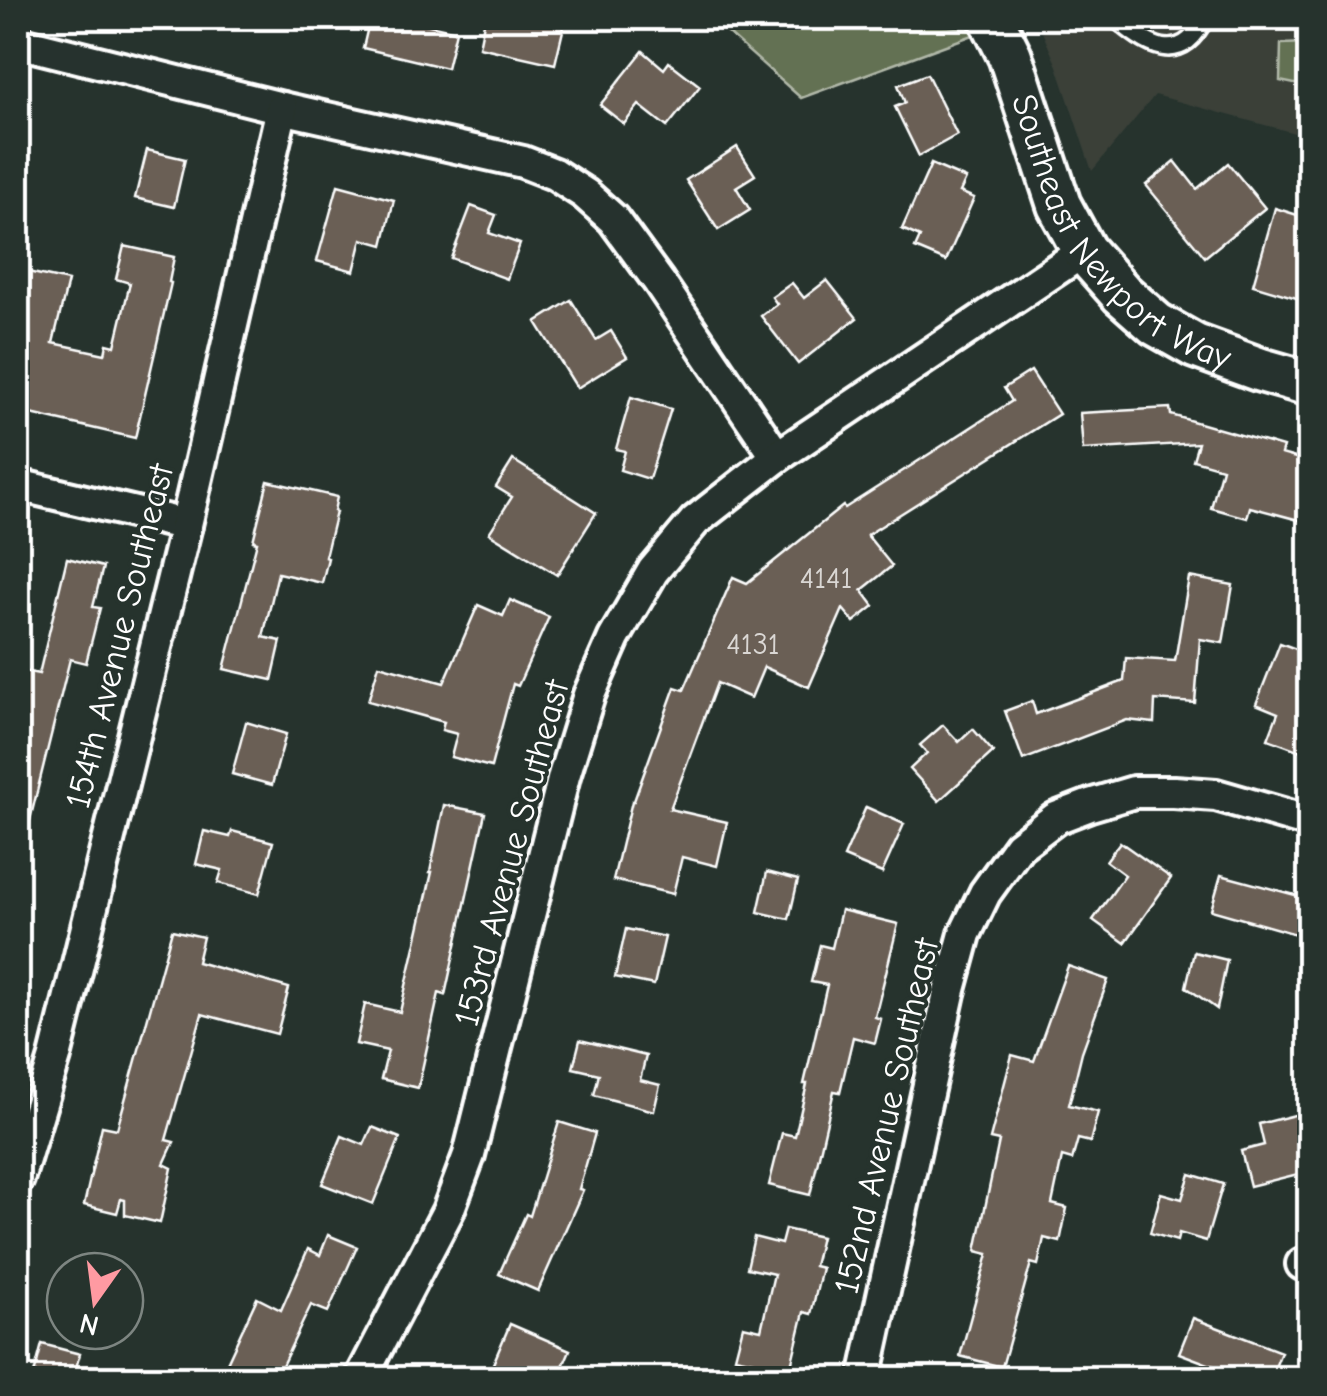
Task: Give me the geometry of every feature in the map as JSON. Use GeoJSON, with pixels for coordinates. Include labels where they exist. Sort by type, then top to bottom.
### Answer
{"type":"FeatureCollection","features":[{"type":"Feature","properties":{"kind":"main road","name":"Southeast Newport Way"},"geometry":{"type":"LineString","coordinates":[[992,18],[1010,56],[1059,205],[1084,251],[1122,294],[1156,324],[1195,346],[1310,384]]}},
{"type":"Feature","properties":{"kind":"street"},"geometry":{"type":"LineString","coordinates":[[18,42],[282,108],[523,162],[554,174],[585,194],[613,220],[660,282],[777,456]]}},
{"type":"Feature","properties":{"kind":"street","name":"154th Avenue Southeast"},"geometry":{"type":"LineString","coordinates":[[18,1178],[55,1057],[186,525],[282,108]]}},
{"type":"Feature","properties":{"kind":"street","name":"153rd Avenue Southeast"},"geometry":{"type":"LineString","coordinates":[[360,1378],[448,1211],[470,1154],[564,776],[614,638],[653,571],[695,522],[777,456],[1084,251]]}},
{"type":"Feature","properties":{"kind":"street"},"geometry":{"type":"LineString","coordinates":[[18,485],[186,525]]}},
{"type":"Feature","properties":{"kind":"street","name":"152nd Avenue Southeast"},"geometry":{"type":"LineString","coordinates":[[865,1378],[965,934],[985,893],[1019,846],[1056,818],[1134,792],[1216,795],[1310,822]]}},
{"type":"Feature","properties":{"kind":"lane"},"geometry":{"type":"LineString","coordinates":[[1115,18],[1150,45],[1164,48],[1190,40],[1205,18]]}},
{"type":"Feature","properties":{"kind":"shaded area"},"geometry":{"type":"Polygon","coordinates":[[[1036,18],[1309,18],[1309,137],[1155,95],[1092,171],[1057,66],[1036,18]]]}},
{"type":"Feature","properties":{"kind":"green space"},"geometry":{"type":"Polygon","coordinates":[[[711,18],[895,18],[984,31],[801,98],[711,18]]]}},
{"type":"Feature","properties":{"kind":"green space"},"geometry":{"type":"Polygon","coordinates":[[[1309,43],[1309,87],[1280,81],[1281,44],[1309,43]]]}},
{"type":"Feature","properties":{"kind":"building"},"geometry":{"type":"Polygon","coordinates":[[[370,18],[398,18],[456,31],[447,68],[363,48],[370,18]]]}},
{"type":"Feature","properties":{"kind":"building"},"geometry":{"type":"Polygon","coordinates":[[[485,18],[566,18],[555,64],[479,47],[485,18]]]}},
{"type":"Feature","properties":{"kind":"building"},"geometry":{"type":"Polygon","coordinates":[[[643,51],[664,69],[669,62],[700,86],[667,127],[639,105],[624,124],[600,105],[643,51]]]}},
{"type":"Feature","properties":{"kind":"building"},"geometry":{"type":"Polygon","coordinates":[[[927,74],[957,135],[919,156],[895,107],[905,103],[898,85],[927,74]]]}},
{"type":"Feature","properties":{"kind":"building"},"geometry":{"type":"Polygon","coordinates":[[[737,147],[755,175],[736,187],[750,210],[718,230],[686,180],[737,147]]]}},
{"type":"Feature","properties":{"kind":"building"},"geometry":{"type":"Polygon","coordinates":[[[147,150],[185,159],[174,207],[135,198],[147,150]]]}},
{"type":"Feature","properties":{"kind":"building"},"geometry":{"type":"Polygon","coordinates":[[[1175,161],[1197,189],[1228,163],[1265,208],[1205,257],[1146,185],[1175,161]]]}},
{"type":"Feature","properties":{"kind":"building"},"geometry":{"type":"Polygon","coordinates":[[[931,164],[966,179],[960,192],[974,198],[946,261],[915,248],[920,237],[902,229],[931,164]]]}},
{"type":"Feature","properties":{"kind":"building"},"geometry":{"type":"Polygon","coordinates":[[[338,185],[394,200],[383,245],[362,239],[354,271],[317,261],[338,185]]]}},
{"type":"Feature","properties":{"kind":"building"},"geometry":{"type":"Polygon","coordinates":[[[471,206],[496,215],[489,233],[520,244],[507,279],[451,258],[471,206]]]}},
{"type":"Feature","properties":{"kind":"building"},"geometry":{"type":"Polygon","coordinates":[[[1275,208],[1310,219],[1310,302],[1253,285],[1275,208]]]}},
{"type":"Feature","properties":{"kind":"building"},"geometry":{"type":"Polygon","coordinates":[[[124,246],[174,257],[135,438],[18,411],[18,316],[28,272],[68,281],[53,343],[105,354],[107,344],[115,346],[130,283],[116,279],[124,246]]]}},
{"type":"Feature","properties":{"kind":"building"},"geometry":{"type":"Polygon","coordinates":[[[827,280],[857,318],[798,364],[761,316],[777,304],[772,297],[792,283],[804,298],[827,280]]]}},
{"type":"Feature","properties":{"kind":"building"},"geometry":{"type":"Polygon","coordinates":[[[571,300],[596,340],[611,331],[627,357],[577,388],[536,322],[571,300]]]}},
{"type":"Feature","properties":{"kind":"building"},"geometry":{"type":"Polygon","coordinates":[[[1031,371],[1059,414],[867,535],[892,566],[862,590],[874,606],[854,622],[843,609],[809,687],[764,667],[751,698],[717,683],[670,809],[727,822],[717,866],[682,857],[673,894],[613,880],[632,801],[675,687],[684,690],[733,577],[747,583],[843,506],[1012,401],[1004,388],[1031,371]]]}},
{"type":"Feature","properties":{"kind":"building"},"geometry":{"type":"Polygon","coordinates":[[[631,397],[671,409],[649,479],[620,470],[625,451],[616,449],[631,397]]]}},
{"type":"Feature","properties":{"kind":"building"},"geometry":{"type":"Polygon","coordinates":[[[1170,408],[1171,415],[1283,447],[1281,454],[1310,462],[1310,523],[1250,507],[1247,518],[1211,508],[1222,468],[1193,460],[1198,443],[1083,450],[1080,413],[1170,408]]]}},
{"type":"Feature","properties":{"kind":"building"},"geometry":{"type":"Polygon","coordinates":[[[513,460],[596,513],[557,575],[489,533],[512,497],[496,487],[513,460]]]}},
{"type":"Feature","properties":{"kind":"building"},"geometry":{"type":"Polygon","coordinates":[[[268,481],[337,497],[322,583],[278,573],[263,637],[281,641],[272,680],[224,669],[257,542],[253,541],[268,481]]]}},
{"type":"Feature","properties":{"kind":"building"},"geometry":{"type":"Polygon","coordinates":[[[67,558],[103,567],[93,607],[100,608],[86,663],[70,659],[26,836],[18,835],[18,700],[24,671],[39,674],[67,558]]]}},
{"type":"Feature","properties":{"kind":"building"},"geometry":{"type":"Polygon","coordinates":[[[1189,577],[1233,585],[1223,643],[1200,639],[1195,703],[1155,700],[1154,723],[1127,720],[1023,760],[1005,711],[1032,701],[1036,714],[1124,681],[1126,658],[1175,661],[1189,577]]]}},
{"type":"Feature","properties":{"kind":"building"},"geometry":{"type":"Polygon","coordinates":[[[510,600],[549,617],[518,686],[513,684],[491,767],[451,757],[457,734],[442,730],[444,722],[368,701],[379,665],[444,683],[478,605],[503,616],[510,600]]]}},
{"type":"Feature","properties":{"kind":"building"},"geometry":{"type":"Polygon","coordinates":[[[1280,643],[1310,654],[1310,734],[1303,752],[1268,739],[1278,713],[1256,704],[1280,643]]]}},
{"type":"Feature","properties":{"kind":"building"},"geometry":{"type":"Polygon","coordinates":[[[246,722],[286,734],[272,785],[232,774],[246,722]]]}},
{"type":"Feature","properties":{"kind":"building"},"geometry":{"type":"Polygon","coordinates":[[[943,725],[959,742],[973,729],[993,752],[939,801],[910,769],[927,753],[920,745],[943,725]]]}},
{"type":"Feature","properties":{"kind":"building"},"geometry":{"type":"Polygon","coordinates":[[[444,805],[485,813],[445,995],[439,993],[418,1088],[381,1079],[388,1051],[356,1044],[365,1004],[400,1012],[444,805]]]}},
{"type":"Feature","properties":{"kind":"building"},"geometry":{"type":"Polygon","coordinates":[[[866,807],[904,824],[882,873],[844,857],[866,807]]]}},
{"type":"Feature","properties":{"kind":"building"},"geometry":{"type":"Polygon","coordinates":[[[204,831],[230,837],[232,831],[273,842],[259,894],[218,883],[222,870],[196,864],[204,831]]]}},
{"type":"Feature","properties":{"kind":"building"},"geometry":{"type":"Polygon","coordinates":[[[1120,842],[1171,878],[1125,943],[1093,920],[1125,875],[1106,861],[1120,842]]]}},
{"type":"Feature","properties":{"kind":"building"},"geometry":{"type":"Polygon","coordinates":[[[767,872],[798,880],[789,919],[758,912],[767,872]]]}},
{"type":"Feature","properties":{"kind":"building"},"geometry":{"type":"Polygon","coordinates":[[[1221,875],[1310,899],[1310,938],[1211,910],[1221,875]]]}},
{"type":"Feature","properties":{"kind":"building"},"geometry":{"type":"Polygon","coordinates":[[[841,910],[898,924],[875,1017],[881,1019],[875,1043],[853,1037],[840,1092],[834,1091],[810,1195],[769,1185],[782,1133],[795,1136],[827,985],[811,982],[820,945],[832,948],[841,910]]]}},
{"type":"Feature","properties":{"kind":"building"},"geometry":{"type":"Polygon","coordinates":[[[626,929],[665,937],[654,985],[615,977],[626,929]]]}},
{"type":"Feature","properties":{"kind":"building"},"geometry":{"type":"Polygon","coordinates":[[[172,930],[203,937],[197,962],[289,988],[277,1034],[202,1014],[166,1140],[174,1142],[164,1164],[172,1168],[160,1223],[125,1215],[125,1200],[121,1199],[117,1213],[84,1205],[102,1126],[117,1129],[172,930]]]}},
{"type":"Feature","properties":{"kind":"building"},"geometry":{"type":"Polygon","coordinates":[[[1194,952],[1227,960],[1217,1009],[1186,987],[1194,952]]]}},
{"type":"Feature","properties":{"kind":"building"},"geometry":{"type":"Polygon","coordinates":[[[1068,966],[1108,980],[1082,1052],[1069,1105],[1098,1112],[1090,1142],[1078,1139],[1072,1160],[1062,1157],[1052,1204],[1067,1208],[1060,1242],[1044,1238],[1038,1265],[1031,1263],[1002,1367],[960,1356],[988,1254],[976,1251],[999,1141],[990,1139],[1012,1055],[1034,1061],[1068,966]]]}},
{"type":"Feature","properties":{"kind":"building"},"geometry":{"type":"Polygon","coordinates":[[[580,1040],[646,1056],[640,1080],[660,1085],[654,1111],[594,1095],[599,1074],[573,1068],[580,1040]]]}},
{"type":"Feature","properties":{"kind":"building"},"geometry":{"type":"Polygon","coordinates":[[[1310,1111],[1310,1171],[1250,1186],[1241,1151],[1264,1145],[1259,1124],[1310,1111]]]}},
{"type":"Feature","properties":{"kind":"building"},"geometry":{"type":"Polygon","coordinates":[[[559,1122],[595,1133],[579,1189],[583,1190],[538,1291],[499,1274],[526,1214],[530,1216],[559,1122]]]}},
{"type":"Feature","properties":{"kind":"building"},"geometry":{"type":"Polygon","coordinates":[[[372,1127],[400,1138],[373,1204],[322,1184],[342,1136],[364,1145],[372,1127]]]}},
{"type":"Feature","properties":{"kind":"building"},"geometry":{"type":"Polygon","coordinates":[[[1190,1174],[1223,1184],[1206,1241],[1179,1233],[1177,1241],[1150,1233],[1161,1193],[1182,1199],[1190,1174]]]}},
{"type":"Feature","properties":{"kind":"building"},"geometry":{"type":"Polygon","coordinates":[[[785,1229],[821,1237],[814,1266],[822,1268],[811,1314],[804,1312],[788,1378],[750,1378],[754,1361],[735,1357],[743,1326],[761,1330],[774,1274],[747,1268],[754,1237],[781,1244],[785,1229]]]}},
{"type":"Feature","properties":{"kind":"building"},"geometry":{"type":"Polygon","coordinates":[[[328,1235],[357,1247],[328,1312],[311,1305],[276,1378],[220,1378],[257,1298],[281,1310],[308,1249],[320,1255],[328,1235]]]}},
{"type":"Feature","properties":{"kind":"building"},"geometry":{"type":"Polygon","coordinates":[[[1193,1318],[1281,1352],[1271,1378],[1215,1378],[1219,1368],[1179,1353],[1193,1318]]]}},
{"type":"Feature","properties":{"kind":"building"},"geometry":{"type":"Polygon","coordinates":[[[510,1324],[570,1350],[558,1378],[487,1378],[510,1324]]]}},
{"type":"Feature","properties":{"kind":"building"},"geometry":{"type":"Polygon","coordinates":[[[42,1344],[45,1351],[80,1354],[73,1378],[33,1378],[42,1344]]]}}]}
